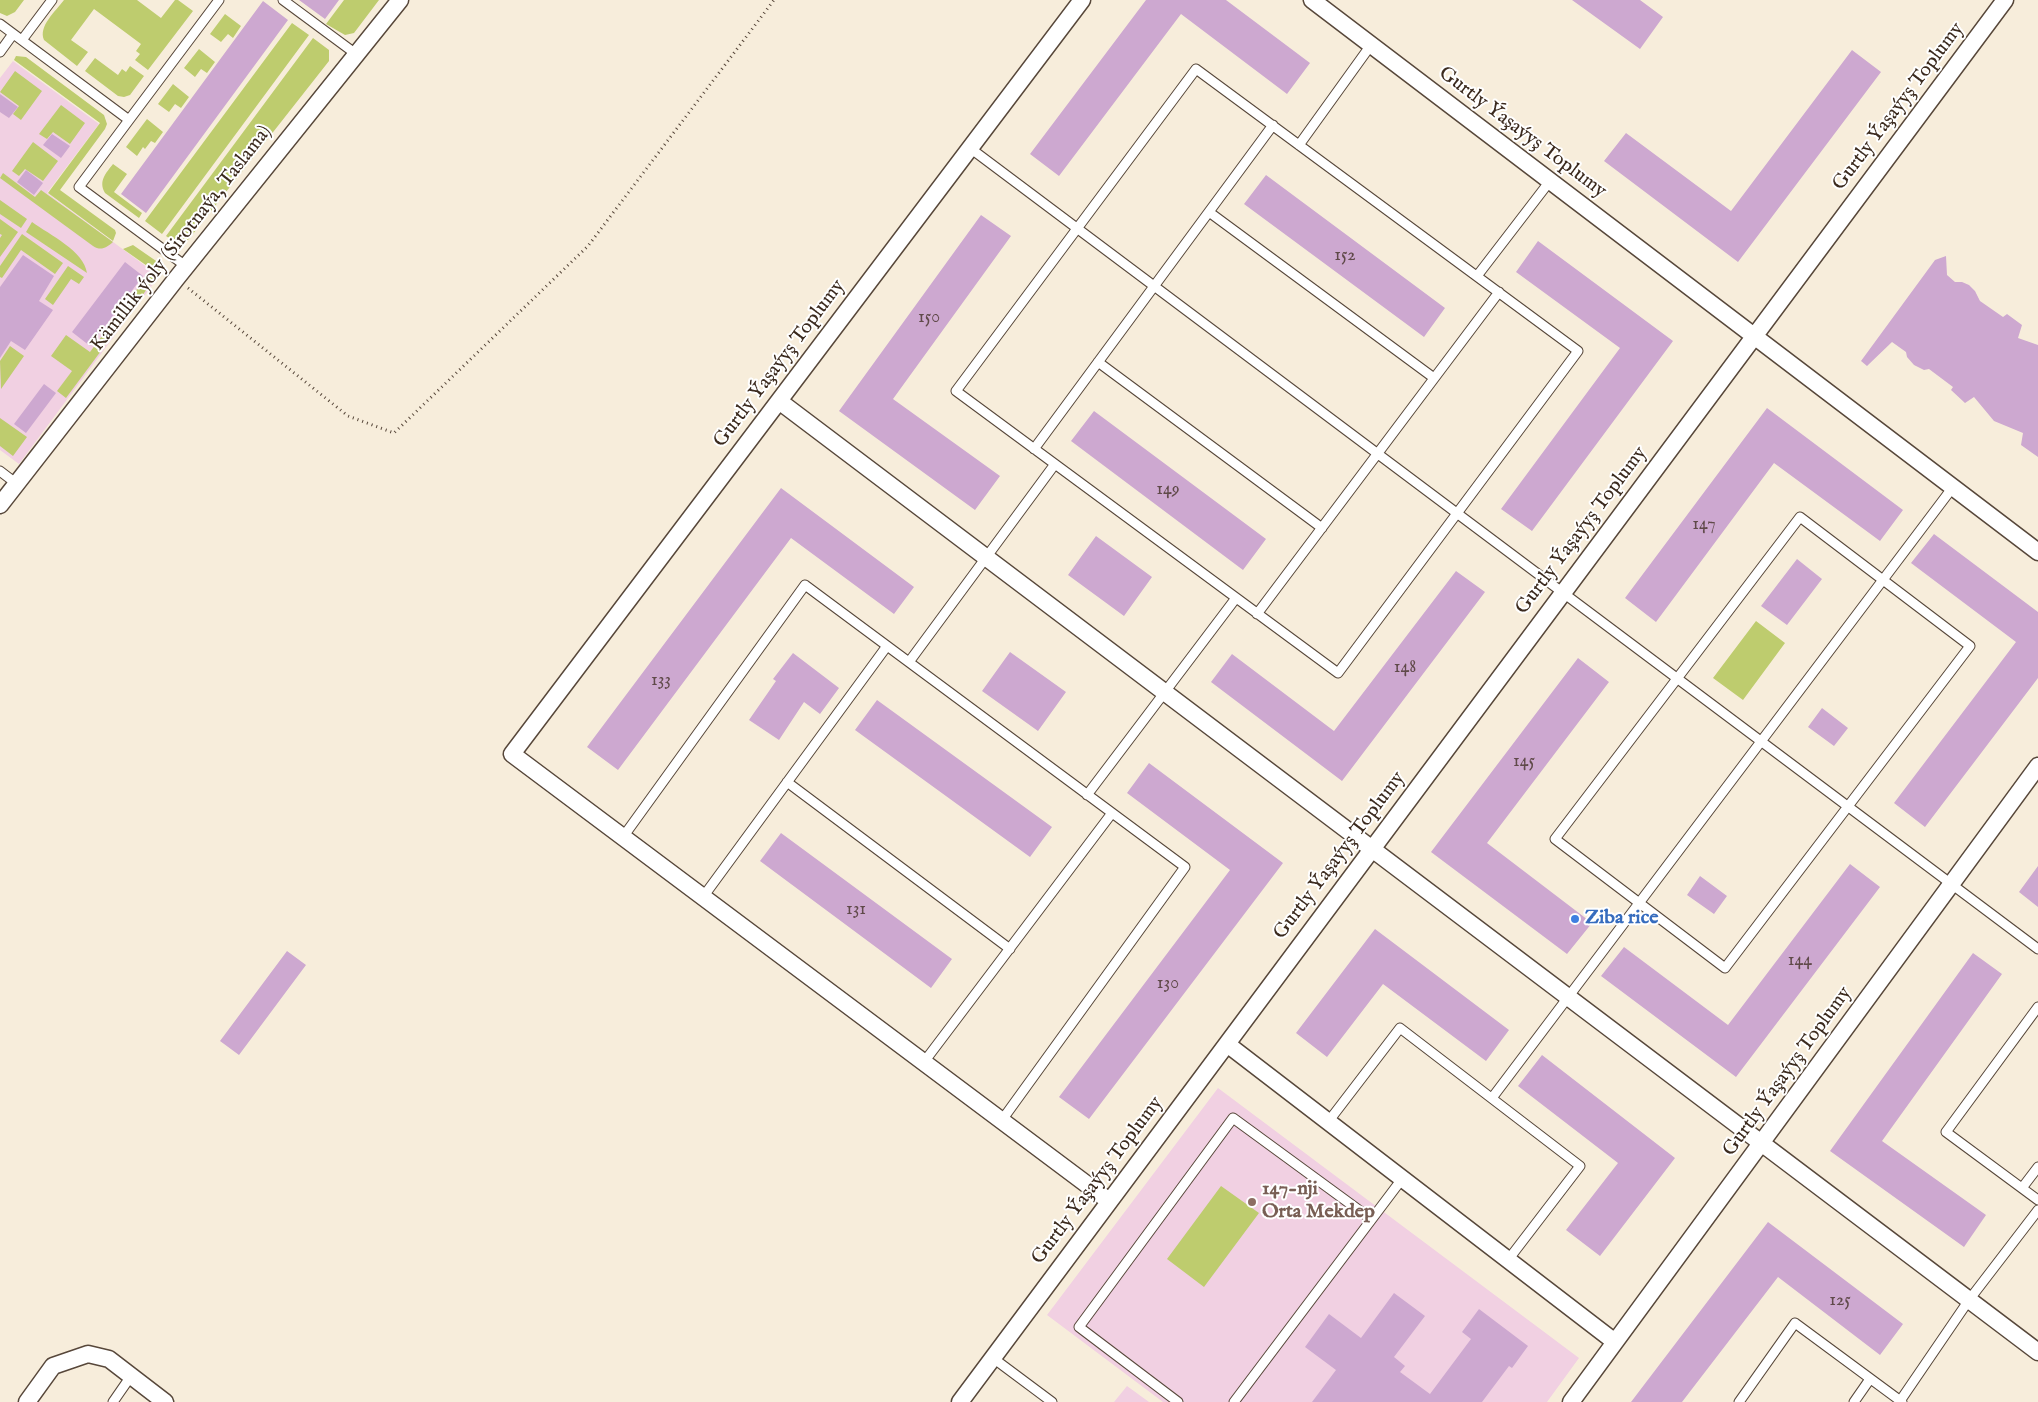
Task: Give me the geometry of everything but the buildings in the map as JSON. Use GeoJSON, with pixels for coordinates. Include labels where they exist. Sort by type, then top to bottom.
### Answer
{"type":"FeatureCollection","features":[{"type":"Feature","properties":{"kind":"street","name":"Kämillik ýoly (Sirotnaýa, Taslama)"},"geometry":{"type":"LineString","coordinates":[[0,505],[400,0]]}},
{"type":"Feature","properties":{"kind":"street","name":"Gurtly Ýaşaýyş Toplumy"},"geometry":{"type":"LineString","coordinates":[[622,838],[512,754],[1082,0]]}},
{"type":"Feature","properties":{"kind":"street","name":"Gurtly Ýaşaýyş Toplumy"},"geometry":{"type":"LineString","coordinates":[[1312,0],[2038,552]]}},
{"type":"Feature","properties":{"kind":"street","name":"Gurtly Ýaşaýyş Toplumy"},"geometry":{"type":"LineString","coordinates":[[960,1402],[2005,0]]}},
{"type":"Feature","properties":{"kind":"street"},"geometry":{"type":"LineString","coordinates":[[779,401],[2038,1352]]}},
{"type":"Feature","properties":{"kind":"street","name":"Gurtly Ýaşaýyş Toplumy"},"geometry":{"type":"LineString","coordinates":[[1571,1402],[2038,766]]}},
{"type":"Feature","properties":{"kind":"street"},"geometry":{"type":"LineString","coordinates":[[622,838],[1109,1201]]}},
{"type":"Feature","properties":{"kind":"street"},"geometry":{"type":"LineString","coordinates":[[1227,1044],[1615,1342]]}},
{"type":"Feature","properties":{"kind":"street"},"geometry":{"type":"LineString","coordinates":[[27,1402],[53,1366],[88,1354],[109,1359],[165,1402]]}},
{"type":"Feature","properties":{"kind":"lane"},"geometry":{"type":"LineString","coordinates":[[22,40],[52,0]]}},
{"type":"Feature","properties":{"kind":"lane"},"geometry":{"type":"LineString","coordinates":[[182,273],[79,187],[219,0]]}},
{"type":"Feature","properties":{"kind":"lane"},"geometry":{"type":"LineString","coordinates":[[283,0],[356,54]]}},
{"type":"Feature","properties":{"kind":"lane"},"geometry":{"type":"LineString","coordinates":[[0,24],[129,120]]}},
{"type":"Feature","properties":{"kind":"lane"},"geometry":{"type":"LineString","coordinates":[[0,52],[13,34]]}},
{"type":"Feature","properties":{"kind":"lane"},"geometry":{"type":"LineString","coordinates":[[1299,145],[1371,45]]}},
{"type":"Feature","properties":{"kind":"lane"},"geometry":{"type":"LineString","coordinates":[[1196,68],[1273,125],[1578,351],[1338,673],[956,391],[1196,68]]}},
{"type":"Feature","properties":{"kind":"lane"},"geometry":{"type":"LineString","coordinates":[[1034,449],[1273,125]]}},
{"type":"Feature","properties":{"kind":"lane"},"geometry":{"type":"LineString","coordinates":[[970,148],[2038,949]]}},
{"type":"Feature","properties":{"kind":"lane"},"geometry":{"type":"LineString","coordinates":[[1477,276],[1550,181]]}},
{"type":"Feature","properties":{"kind":"lane"},"geometry":{"type":"LineString","coordinates":[[1209,212],[1434,378]]}},
{"type":"Feature","properties":{"kind":"lane"},"geometry":{"type":"LineString","coordinates":[[1257,614],[1499,292]]}},
{"type":"Feature","properties":{"kind":"lane"},"geometry":{"type":"LineString","coordinates":[[1098,362],[1322,528]]}},
{"type":"Feature","properties":{"kind":"lane"},"geometry":{"type":"LineString","coordinates":[[909,662],[1055,464]]}},
{"type":"Feature","properties":{"kind":"lane"},"geometry":{"type":"LineString","coordinates":[[0,471],[17,484]]}},
{"type":"Feature","properties":{"kind":"lane"},"geometry":{"type":"LineString","coordinates":[[1492,1098],[1953,487]]}},
{"type":"Feature","properties":{"kind":"lane"},"geometry":{"type":"LineString","coordinates":[[1800,518],[1970,646],[1725,968],[1555,839],[1677,678],[1800,518]]}},
{"type":"Feature","properties":{"kind":"lane"},"geometry":{"type":"LineString","coordinates":[[622,838],[805,585],[909,662],[1185,867],[1002,1120]]}},
{"type":"Feature","properties":{"kind":"lane"},"geometry":{"type":"LineString","coordinates":[[1087,795],[1236,598]]}},
{"type":"Feature","properties":{"kind":"lane"},"geometry":{"type":"LineString","coordinates":[[703,897],[887,646]]}},
{"type":"Feature","properties":{"kind":"lane"},"geometry":{"type":"LineString","coordinates":[[787,782],[1010,949]]}},
{"type":"Feature","properties":{"kind":"lane"},"geometry":{"type":"LineString","coordinates":[[924,1062],[1112,813]]}},
{"type":"Feature","properties":{"kind":"lane"},"geometry":{"type":"LineString","coordinates":[[2038,1007],[1946,1132],[2038,1200]]}},
{"type":"Feature","properties":{"kind":"lane"},"geometry":{"type":"LineString","coordinates":[[1328,1122],[1400,1028],[1492,1098],[1580,1166],[1508,1260]]}},
{"type":"Feature","properties":{"kind":"lane"},"geometry":{"type":"LineString","coordinates":[[1178,1402],[1079,1328],[1233,1118],[1371,1219]]}},
{"type":"Feature","properties":{"kind":"lane"},"geometry":{"type":"LineString","coordinates":[[2022,1188],[2038,1167]]}},
{"type":"Feature","properties":{"kind":"lane"},"geometry":{"type":"LineString","coordinates":[[1234,1402],[1402,1179]]}},
{"type":"Feature","properties":{"kind":"lane"},"geometry":{"type":"LineString","coordinates":[[1739,1402],[1795,1323],[1901,1401],[1969,1300],[2038,1210]]}},
{"type":"Feature","properties":{"kind":"lane"},"geometry":{"type":"LineString","coordinates":[[993,1358],[1052,1402]]}},
{"type":"Feature","properties":{"kind":"lane"},"geometry":{"type":"LineString","coordinates":[[113,1402],[131,1376]]}},
{"type":"Feature","properties":{"kind":"lane"},"geometry":{"type":"LineString","coordinates":[[1854,1402],[1870,1379]]}},
{"type":"Feature","properties":{"kind":"path"},"geometry":{"type":"LineString","coordinates":[[182,273],[348,416],[394,433],[588,246],[774,0]]}},
{"type":"Feature","properties":{"kind":"shaded area"},"geometry":{"type":"Polygon","coordinates":[[[13,61],[99,124],[47,193],[159,276],[19,464],[0,450],[0,78],[13,61]]]}},
{"type":"Feature","properties":{"kind":"shaded area","name":"147-nji Orta Mekdep"},"geometry":{"type":"Polygon","coordinates":[[[1218,1088],[1579,1358],[1547,1402],[1163,1402],[1047,1315],[1218,1088]]]}},
{"type":"Feature","properties":{"kind":"shaded area"},"geometry":{"type":"Polygon","coordinates":[[[1127,1386],[1149,1402],[1114,1402],[1127,1386]]]}},
{"type":"Feature","properties":{"kind":"green space"},"geometry":{"type":"Polygon","coordinates":[[[0,0],[24,0],[15,12],[7,16],[0,13],[0,0]]]}},
{"type":"Feature","properties":{"kind":"green space"},"geometry":{"type":"Polygon","coordinates":[[[64,0],[137,0],[161,18],[175,0],[178,0],[193,11],[148,70],[135,60],[140,54],[136,51],[141,44],[94,9],[71,40],[88,52],[77,66],[44,40],[43,35],[43,29],[49,19],[64,0]]]}},
{"type":"Feature","properties":{"kind":"green space"},"geometry":{"type":"Polygon","coordinates":[[[344,0],[379,0],[354,33],[345,35],[326,24],[344,0]]]}},
{"type":"Feature","properties":{"kind":"green space"},"geometry":{"type":"Polygon","coordinates":[[[225,14],[241,26],[233,38],[228,34],[221,42],[210,34],[225,14]]]}},
{"type":"Feature","properties":{"kind":"green space"},"geometry":{"type":"Polygon","coordinates":[[[292,23],[309,35],[162,234],[145,221],[292,23]]]}},
{"type":"Feature","properties":{"kind":"green space"},"geometry":{"type":"Polygon","coordinates":[[[313,38],[329,50],[329,61],[189,239],[180,243],[166,236],[313,38]]]}},
{"type":"Feature","properties":{"kind":"green space"},"geometry":{"type":"Polygon","coordinates":[[[199,49],[215,62],[207,73],[201,69],[195,77],[184,68],[199,49]]]}},
{"type":"Feature","properties":{"kind":"green space"},"geometry":{"type":"Polygon","coordinates":[[[16,56],[26,57],[104,115],[107,124],[105,129],[60,190],[115,230],[116,233],[113,241],[48,193],[100,123],[14,60],[16,56]]]}},
{"type":"Feature","properties":{"kind":"green space"},"geometry":{"type":"Polygon","coordinates":[[[95,58],[118,75],[122,69],[126,72],[130,66],[144,76],[130,95],[118,96],[85,71],[95,58]]]}},
{"type":"Feature","properties":{"kind":"green space"},"geometry":{"type":"Polygon","coordinates":[[[15,71],[42,91],[21,120],[13,114],[19,106],[0,92],[15,71]]]}},
{"type":"Feature","properties":{"kind":"green space"},"geometry":{"type":"Polygon","coordinates":[[[173,84],[189,97],[181,108],[175,104],[169,112],[158,104],[173,84]]]}},
{"type":"Feature","properties":{"kind":"green space"},"geometry":{"type":"Polygon","coordinates":[[[61,105],[85,123],[70,144],[53,132],[47,139],[39,134],[61,105]]]}},
{"type":"Feature","properties":{"kind":"green space"},"geometry":{"type":"Polygon","coordinates":[[[147,119],[163,132],[155,143],[151,141],[145,149],[143,147],[137,156],[126,147],[147,119]]]}},
{"type":"Feature","properties":{"kind":"green space"},"geometry":{"type":"Polygon","coordinates":[[[33,142],[58,161],[43,181],[25,169],[19,176],[12,171],[33,142]]]}},
{"type":"Feature","properties":{"kind":"green space"},"geometry":{"type":"Polygon","coordinates":[[[113,164],[127,174],[114,192],[142,213],[139,218],[105,193],[103,189],[103,181],[113,164]]]}},
{"type":"Feature","properties":{"kind":"green space"},"geometry":{"type":"Polygon","coordinates":[[[3,173],[35,197],[41,190],[113,242],[103,248],[93,246],[0,178],[3,173]]]}},
{"type":"Feature","properties":{"kind":"green space"},"geometry":{"type":"Polygon","coordinates":[[[0,200],[27,219],[21,228],[0,214],[0,200]]]}},
{"type":"Feature","properties":{"kind":"green space"},"geometry":{"type":"Polygon","coordinates":[[[0,219],[18,232],[0,257],[0,238],[2,235],[0,234],[0,219]]]}},
{"type":"Feature","properties":{"kind":"green space"},"geometry":{"type":"Polygon","coordinates":[[[32,222],[73,251],[85,265],[87,273],[26,232],[32,222]]]}},
{"type":"Feature","properties":{"kind":"green space"},"geometry":{"type":"Polygon","coordinates":[[[22,234],[63,263],[55,274],[21,250],[2,278],[0,277],[0,266],[22,234]]]}},
{"type":"Feature","properties":{"kind":"green space"},"geometry":{"type":"Polygon","coordinates":[[[133,245],[159,263],[162,267],[160,275],[123,249],[133,245]]]}},
{"type":"Feature","properties":{"kind":"green space"},"geometry":{"type":"Polygon","coordinates":[[[68,266],[84,277],[79,284],[71,279],[53,305],[45,299],[68,266]]]}},
{"type":"Feature","properties":{"kind":"green space"},"geometry":{"type":"Polygon","coordinates":[[[150,272],[156,277],[66,398],[57,391],[72,371],[51,356],[66,335],[90,352],[150,272]]]}},
{"type":"Feature","properties":{"kind":"green space"},"geometry":{"type":"Polygon","coordinates":[[[10,346],[24,356],[1,389],[0,361],[10,346]]]}},
{"type":"Feature","properties":{"kind":"green space"},"geometry":{"type":"Polygon","coordinates":[[[0,418],[27,437],[13,456],[0,446],[0,418]]]}},
{"type":"Feature","properties":{"kind":"green space"},"geometry":{"type":"Polygon","coordinates":[[[1756,621],[1785,643],[1743,700],[1713,678],[1756,621]]]}},
{"type":"Feature","properties":{"kind":"green space"},"geometry":{"type":"Polygon","coordinates":[[[1221,1186],[1259,1213],[1204,1287],[1167,1259],[1221,1186]]]}},
{"type":"Feature","properties":{"kind":"place","name":"Ziba rice"},"geometry":{"type":"Point","coordinates":[1575,919]}},
{"type":"Feature","properties":{"kind":"place","name":"147-nji Orta Mekdep"},"geometry":{"type":"Point","coordinates":[1252,1202]}}]}
